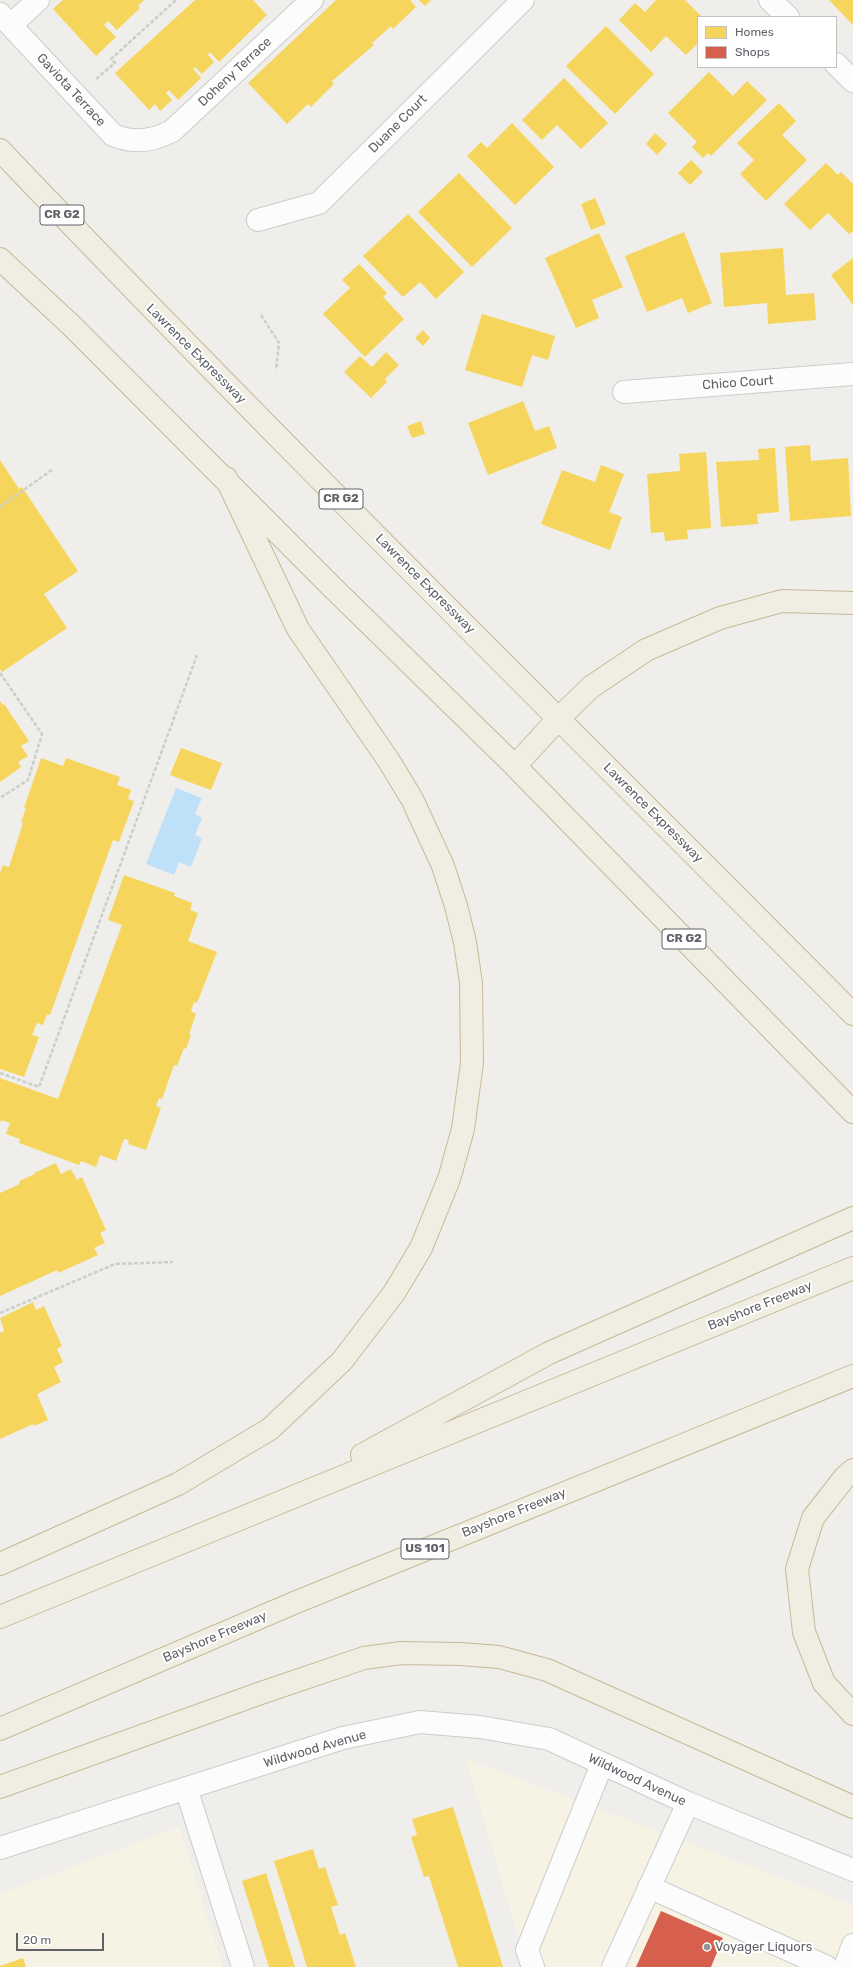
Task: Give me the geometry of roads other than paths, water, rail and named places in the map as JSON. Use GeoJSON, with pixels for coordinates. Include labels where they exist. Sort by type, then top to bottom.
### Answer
{"type":"FeatureCollection","features":[{"type":"Feature","properties":{"kind":"highway","name":"Lawrence Expressway"},"geometry":{"type":"LineString","coordinates":[[0,150],[129,285],[853,1014]]}},
{"type":"Feature","properties":{"kind":"highway","name":"CR G2"},"geometry":{"type":"LineString","coordinates":[[0,259],[72,326],[226,478],[338,592],[515,766],[853,1112]]}},
{"type":"Feature","properties":{"kind":"highway"},"geometry":{"type":"LineString","coordinates":[[0,1564],[178,1484],[270,1429],[342,1361],[394,1293],[421,1248],[449,1179],[463,1129],[472,1063],[470,983],[465,942],[456,906],[443,866],[412,799],[389,761],[298,629],[226,478]]}},
{"type":"Feature","properties":{"kind":"highway"},"geometry":{"type":"LineString","coordinates":[[515,766],[559,718],[591,687],[646,650],[720,618],[782,601],[853,603]]}},
{"type":"Feature","properties":{"kind":"highway"},"geometry":{"type":"LineString","coordinates":[[268,1507],[549,1353],[853,1218]]}},
{"type":"Feature","properties":{"kind":"highway","name":"Bayshore Freeway"},"geometry":{"type":"LineString","coordinates":[[0,1617],[853,1268]]}},
{"type":"Feature","properties":{"kind":"highway","name":"Bayshore Freeway"},"geometry":{"type":"LineString","coordinates":[[0,1729],[294,1603],[853,1376]]}},
{"type":"Feature","properties":{"kind":"highway"},"geometry":{"type":"LineString","coordinates":[[853,1470],[813,1518],[797,1569],[804,1632],[824,1683],[853,1714]]}},
{"type":"Feature","properties":{"kind":"highway"},"geometry":{"type":"LineString","coordinates":[[0,1787],[261,1693],[364,1658],[401,1653],[460,1654],[499,1658],[547,1670],[853,1807]]}},
{"type":"Feature","properties":{"kind":"street"},"geometry":{"type":"LineString","coordinates":[[6,19],[38,0]]}},
{"type":"Feature","properties":{"kind":"street","name":"Doheny Terrace"},"geometry":{"type":"LineString","coordinates":[[155,139],[172,131],[312,0]]}},
{"type":"Feature","properties":{"kind":"street","name":"Duane Court"},"geometry":{"type":"LineString","coordinates":[[258,220],[319,203],[523,0]]}},
{"type":"Feature","properties":{"kind":"street"},"geometry":{"type":"LineString","coordinates":[[770,0],[787,16]]}},
{"type":"Feature","properties":{"kind":"street","name":"Gaviota Terrace"},"geometry":{"type":"LineString","coordinates":[[6,19],[114,135],[131,140],[155,139]]}},
{"type":"Feature","properties":{"kind":"street"},"geometry":{"type":"LineString","coordinates":[[837,65],[853,81]]}},
{"type":"Feature","properties":{"kind":"street","name":"Chico Court"},"geometry":{"type":"LineString","coordinates":[[624,392],[853,374]]}},
{"type":"Feature","properties":{"kind":"street","name":"Wildwood Avenue"},"geometry":{"type":"LineString","coordinates":[[0,1848],[343,1738],[420,1722],[480,1727],[549,1739],[688,1803],[853,1870]]}},
{"type":"Feature","properties":{"kind":"street"},"geometry":{"type":"LineString","coordinates":[[533,1967],[527,1950],[602,1764]]}},
{"type":"Feature","properties":{"kind":"street"},"geometry":{"type":"LineString","coordinates":[[186,1788],[243,1967]]}},
{"type":"Feature","properties":{"kind":"street"},"geometry":{"type":"LineString","coordinates":[[613,1967],[688,1803]]}},
{"type":"Feature","properties":{"kind":"street"},"geometry":{"type":"LineString","coordinates":[[649,1887],[827,1967]]}},
{"type":"Feature","properties":{"kind":"street"},"geometry":{"type":"LineString","coordinates":[[845,1967],[853,1945]]}},
{"type":"Feature","properties":{"kind":"water"},"geometry":{"type":"Polygon","coordinates":[[[176,788],[202,798],[195,814],[202,818],[195,835],[202,838],[191,867],[179,862],[174,875],[146,864],[176,788]]]}},
{"type":"Feature","properties":{"kind":"place","name":"Voyager Liquors"},"geometry":{"type":"Point","coordinates":[707,1947]}}]}
